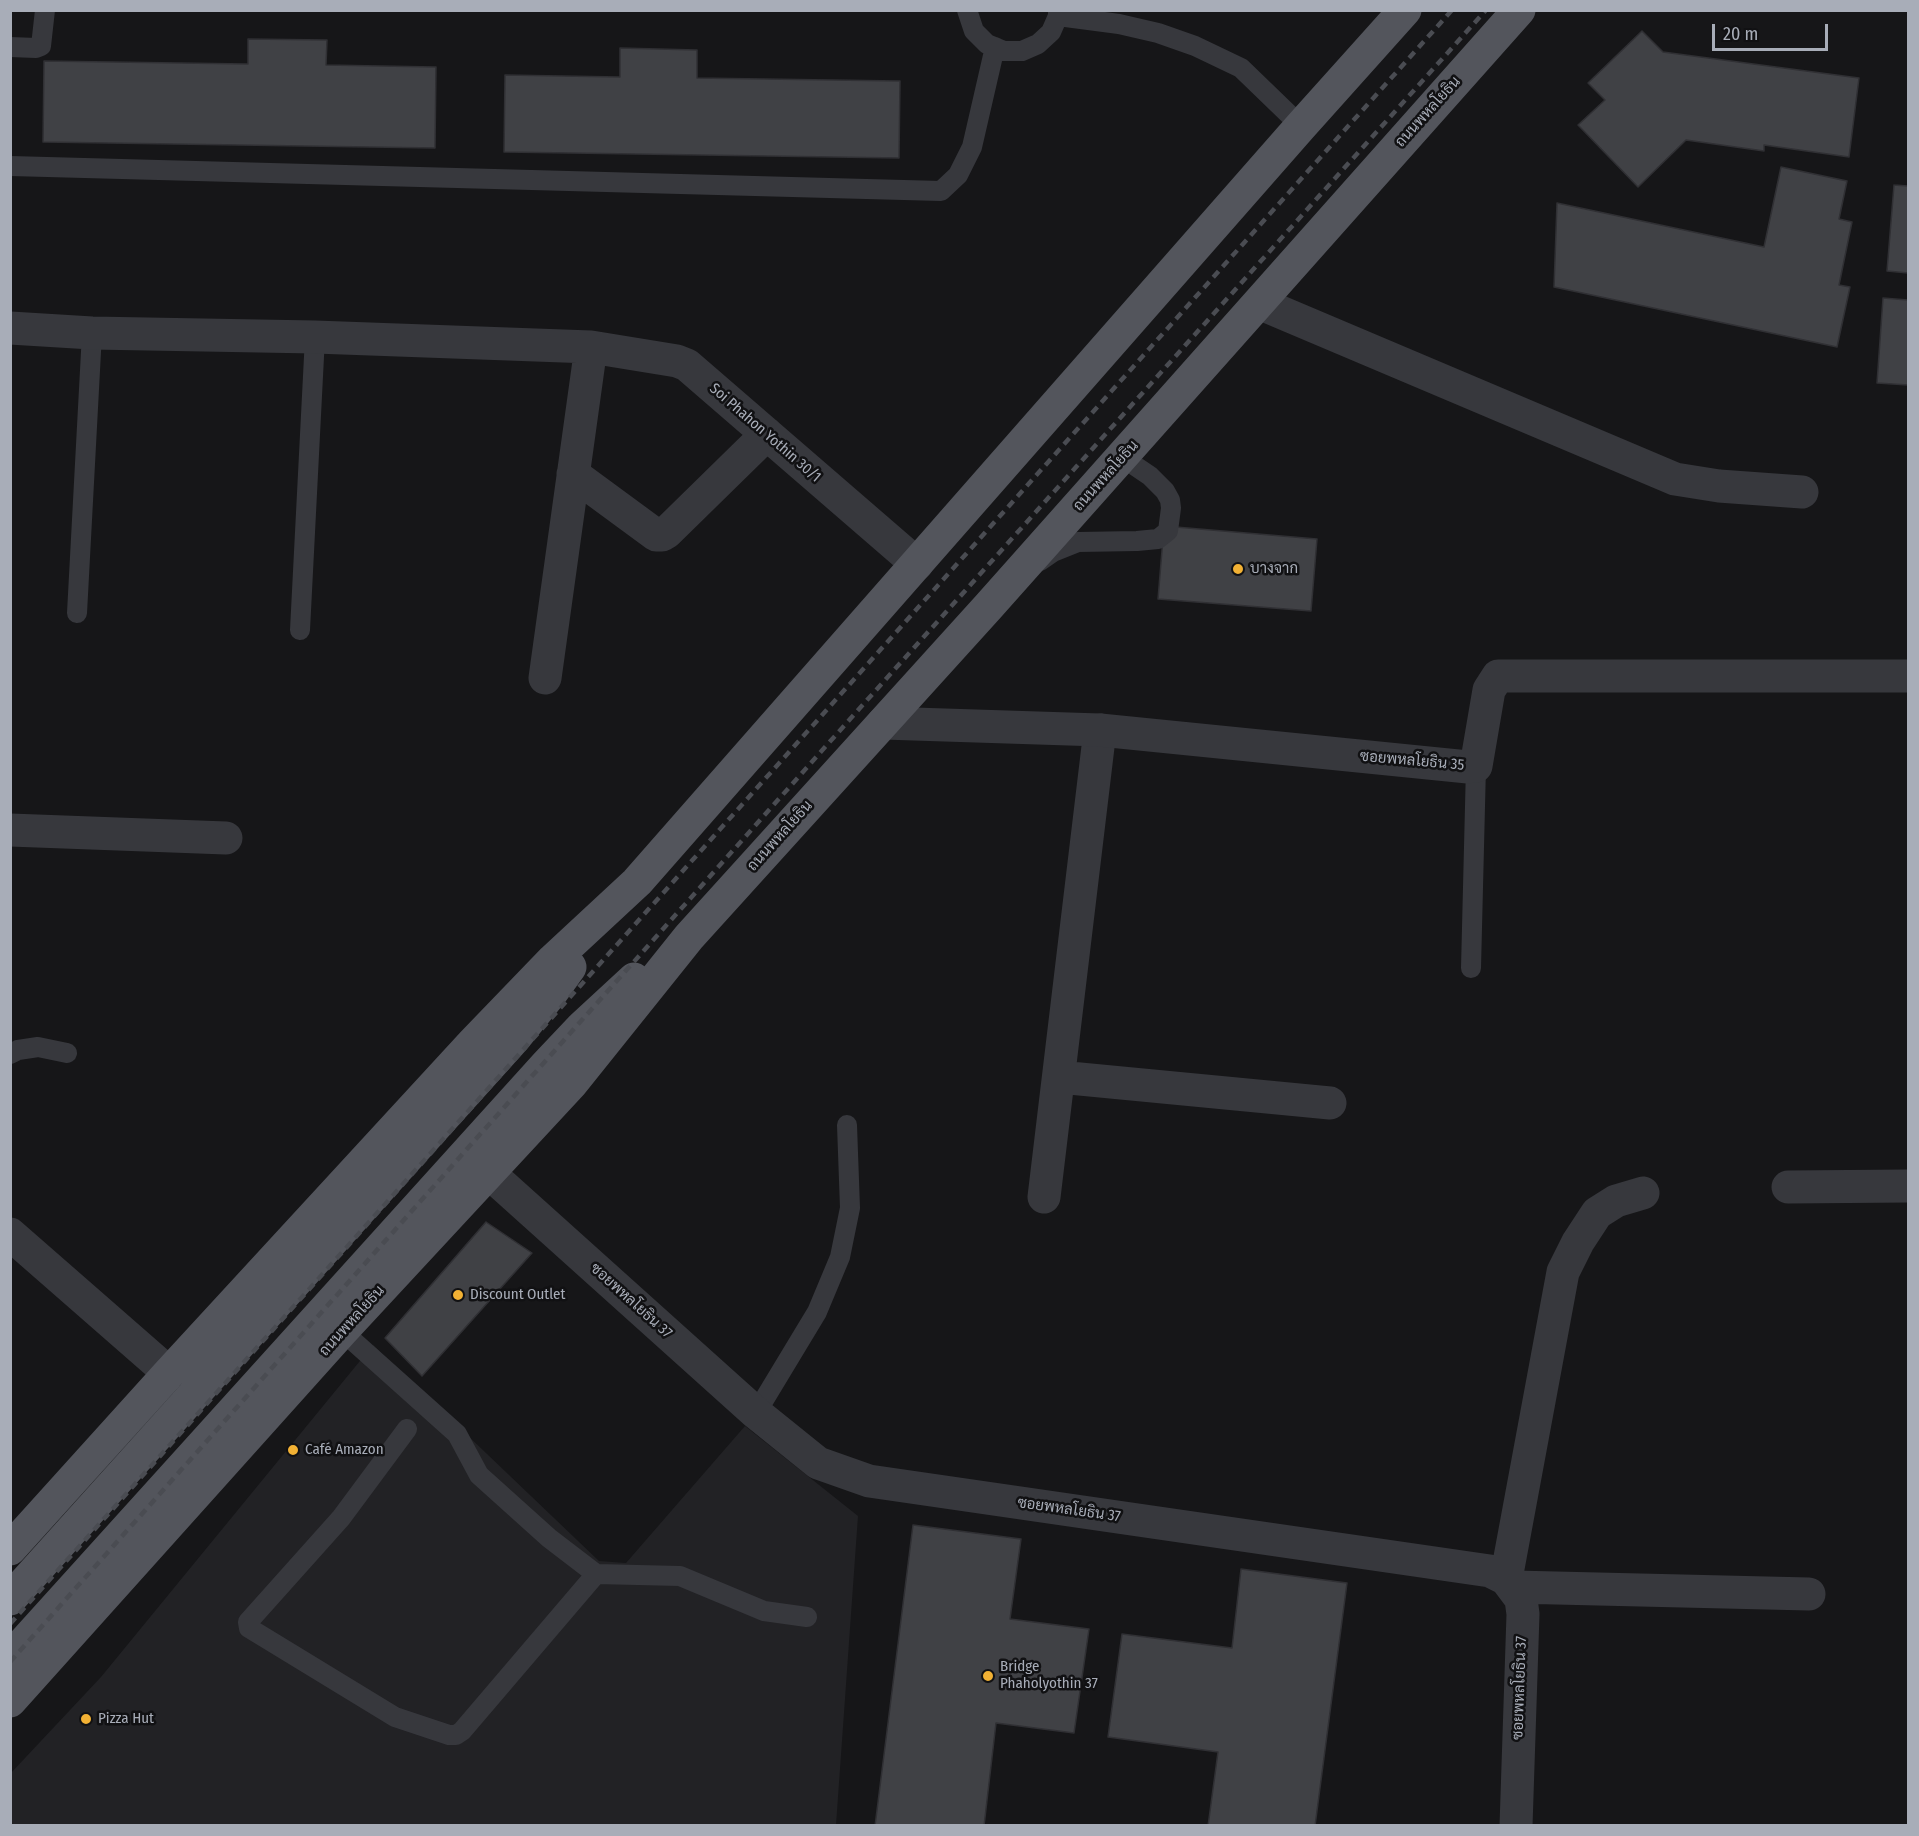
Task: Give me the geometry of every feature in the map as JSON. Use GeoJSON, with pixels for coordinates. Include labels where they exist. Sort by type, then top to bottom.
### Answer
{"type":"FeatureCollection","features":[{"type":"Feature","properties":{"kind":"main road"},"geometry":{"type":"LineString","coordinates":[[10,1599],[513,1040],[552,992],[586,943],[637,882],[1405,10]]}},
{"type":"Feature","properties":{"kind":"main road","name":"ถนนพหลโยธิน"},"geometry":{"type":"LineString","coordinates":[[10,1701],[342,1331],[572,1083],[688,937],[988,607],[1519,10]]}},
{"type":"Feature","properties":{"kind":"main road"},"geometry":{"type":"LineString","coordinates":[[10,1549],[511,1003],[637,882]]}},
{"type":"Feature","properties":{"kind":"main road","name":"ถนนพหลโยธิน"},"geometry":{"type":"LineString","coordinates":[[10,1658],[582,1027],[627,985],[688,937]]}},
{"type":"Feature","properties":{"kind":"street"},"geometry":{"type":"LineString","coordinates":[[1259,303],[1675,479],[1719,486],[1802,492]]}},
{"type":"Feature","properties":{"kind":"street","name":"Soi Phahon Yothin 30/1"},"geometry":{"type":"LineString","coordinates":[[10,328],[92,333],[315,337],[591,347],[677,361],[687,365],[917,564]]}},
{"type":"Feature","properties":{"kind":"street"},"geometry":{"type":"LineString","coordinates":[[545,678],[591,347]]}},
{"type":"Feature","properties":{"kind":"street"},"geometry":{"type":"LineString","coordinates":[[573,474],[656,535],[662,535],[767,434]]}},
{"type":"Feature","properties":{"kind":"street","name":"ซอยพหลโยธิน 35"},"geometry":{"type":"LineString","coordinates":[[883,723],[1100,730],[1468,767],[1476,766],[1489,690],[1498,676],[1908,676]]}},
{"type":"Feature","properties":{"kind":"street"},"geometry":{"type":"LineString","coordinates":[[1044,1197],[1100,730]]}},
{"type":"Feature","properties":{"kind":"street"},"geometry":{"type":"LineString","coordinates":[[10,830],[226,838]]}},
{"type":"Feature","properties":{"kind":"street"},"geometry":{"type":"LineString","coordinates":[[1059,1077],[1330,1103]]}},
{"type":"Feature","properties":{"kind":"street","name":"ซอยพหลโยธิน 37"},"geometry":{"type":"LineString","coordinates":[[489,1173],[756,1413],[818,1463],[868,1481],[1490,1571],[1510,1583],[1521,1599],[1523,1614],[1516,1826]]}},
{"type":"Feature","properties":{"kind":"street"},"geometry":{"type":"LineString","coordinates":[[1788,1187],[1908,1186]]}},
{"type":"Feature","properties":{"kind":"street"},"geometry":{"type":"LineString","coordinates":[[1643,1193],[1616,1201],[1597,1213],[1578,1242],[1563,1272],[1510,1583],[1809,1594]]}},
{"type":"Feature","properties":{"kind":"street"},"geometry":{"type":"LineString","coordinates":[[10,1234],[170,1372]]}},
{"type":"Feature","properties":{"kind":"lane"},"geometry":{"type":"LineString","coordinates":[[10,46],[36,48],[41,46],[45,10]]}},
{"type":"Feature","properties":{"kind":"lane"},"geometry":{"type":"LineString","coordinates":[[967,10],[974,31],[987,44],[1004,51],[1022,51],[1038,44],[1051,32],[1058,13],[1158,33],[1195,46],[1241,68],[1301,126]]}},
{"type":"Feature","properties":{"kind":"lane"},"geometry":{"type":"LineString","coordinates":[[10,166],[941,191],[958,176],[972,147],[995,47]]}},
{"type":"Feature","properties":{"kind":"lane"},"geometry":{"type":"LineString","coordinates":[[77,613],[92,333]]}},
{"type":"Feature","properties":{"kind":"lane"},"geometry":{"type":"LineString","coordinates":[[300,630],[315,337]]}},
{"type":"Feature","properties":{"kind":"lane"},"geometry":{"type":"LineString","coordinates":[[988,607],[1032,567],[1053,552],[1077,542],[1158,539],[1168,531],[1171,508],[1165,491],[1150,476],[1122,457]]}},
{"type":"Feature","properties":{"kind":"lane"},"geometry":{"type":"LineString","coordinates":[[1471,968],[1476,766]]}},
{"type":"Feature","properties":{"kind":"lane"},"geometry":{"type":"LineString","coordinates":[[10,1054],[18,1050],[38,1047],[67,1053]]}},
{"type":"Feature","properties":{"kind":"lane"},"geometry":{"type":"LineString","coordinates":[[756,1413],[817,1312],[840,1257],[850,1208],[847,1125]]}},
{"type":"Feature","properties":{"kind":"lane"},"geometry":{"type":"LineString","coordinates":[[342,1331],[457,1434],[480,1475],[549,1538],[596,1574],[680,1576],[764,1611],[807,1617]]}},
{"type":"Feature","properties":{"kind":"lane"},"geometry":{"type":"LineString","coordinates":[[407,1429],[341,1518],[248,1622],[249,1628],[395,1717],[449,1735],[456,1735],[462,1731],[596,1574]]}},
{"type":"Feature","properties":{"kind":"shaded area"},"geometry":{"type":"Polygon","coordinates":[[[373,1345],[599,1561],[626,1563],[745,1426],[858,1516],[836,1825],[11,1825],[10,1774],[101,1677],[373,1345]]]}},
{"type":"Feature","properties":{"kind":"building"},"geometry":{"type":"Polygon","coordinates":[[[1642,31],[1663,52],[1859,78],[1849,157],[1764,145],[1764,151],[1686,140],[1638,187],[1578,125],[1605,100],[1588,83],[1642,31]]]}},
{"type":"Feature","properties":{"kind":"building"},"geometry":{"type":"Polygon","coordinates":[[[248,39],[327,40],[326,65],[436,67],[435,148],[43,142],[44,61],[248,64],[248,39]]]}},
{"type":"Feature","properties":{"kind":"building"},"geometry":{"type":"Polygon","coordinates":[[[620,48],[697,50],[697,78],[900,81],[899,158],[504,152],[505,75],[620,77],[620,48]]]}},
{"type":"Feature","properties":{"kind":"building"},"geometry":{"type":"Polygon","coordinates":[[[1781,167],[1847,181],[1839,219],[1852,222],[1839,285],[1850,287],[1837,347],[1554,287],[1557,203],[1764,247],[1781,167]]]}},
{"type":"Feature","properties":{"kind":"building"},"geometry":{"type":"Polygon","coordinates":[[[1894,185],[1908,186],[1908,273],[1887,271],[1894,185]]]}},
{"type":"Feature","properties":{"kind":"building"},"geometry":{"type":"Polygon","coordinates":[[[1883,298],[1908,300],[1908,385],[1877,383],[1883,298]]]}},
{"type":"Feature","properties":{"kind":"building","name":"บางจาก"},"geometry":{"type":"Polygon","coordinates":[[[1164,526],[1317,539],[1311,611],[1158,599],[1164,526]]]}},
{"type":"Feature","properties":{"kind":"building","name":"Discount Outlet"},"geometry":{"type":"Polygon","coordinates":[[[486,1222],[532,1253],[422,1376],[385,1338],[486,1222]]]}},
{"type":"Feature","properties":{"kind":"building","name":"Bridge Phaholyothin 37"},"geometry":{"type":"Polygon","coordinates":[[[913,1525],[1021,1539],[1010,1619],[1089,1629],[1074,1733],[996,1723],[984,1826],[875,1826],[913,1525]]]}},
{"type":"Feature","properties":{"kind":"building","name":"Bridge Phaholyothin 37"},"geometry":{"type":"Polygon","coordinates":[[[1241,1569],[1347,1583],[1315,1826],[1208,1826],[1218,1752],[1108,1737],[1122,1634],[1232,1648],[1241,1569]]]}},
{"type":"Feature","properties":{"kind":"railway"},"geometry":{"type":"LineString","coordinates":[[10,1624],[1452,10]]}},
{"type":"Feature","properties":{"kind":"railway"},"geometry":{"type":"LineString","coordinates":[[10,1662],[851,718],[1486,10]]}},
{"type":"Feature","properties":{"kind":"place","name":"บางจาก"},"geometry":{"type":"Point","coordinates":[1238,569]}},
{"type":"Feature","properties":{"kind":"place","name":"Discount Outlet"},"geometry":{"type":"Point","coordinates":[458,1295]}},
{"type":"Feature","properties":{"kind":"place","name":"Café Amazon"},"geometry":{"type":"Point","coordinates":[293,1450]}},
{"type":"Feature","properties":{"kind":"place","name":"Bridge Phaholyothin 37"},"geometry":{"type":"Point","coordinates":[988,1676]}},
{"type":"Feature","properties":{"kind":"place","name":"Pizza Hut"},"geometry":{"type":"Point","coordinates":[86,1719]}}]}
